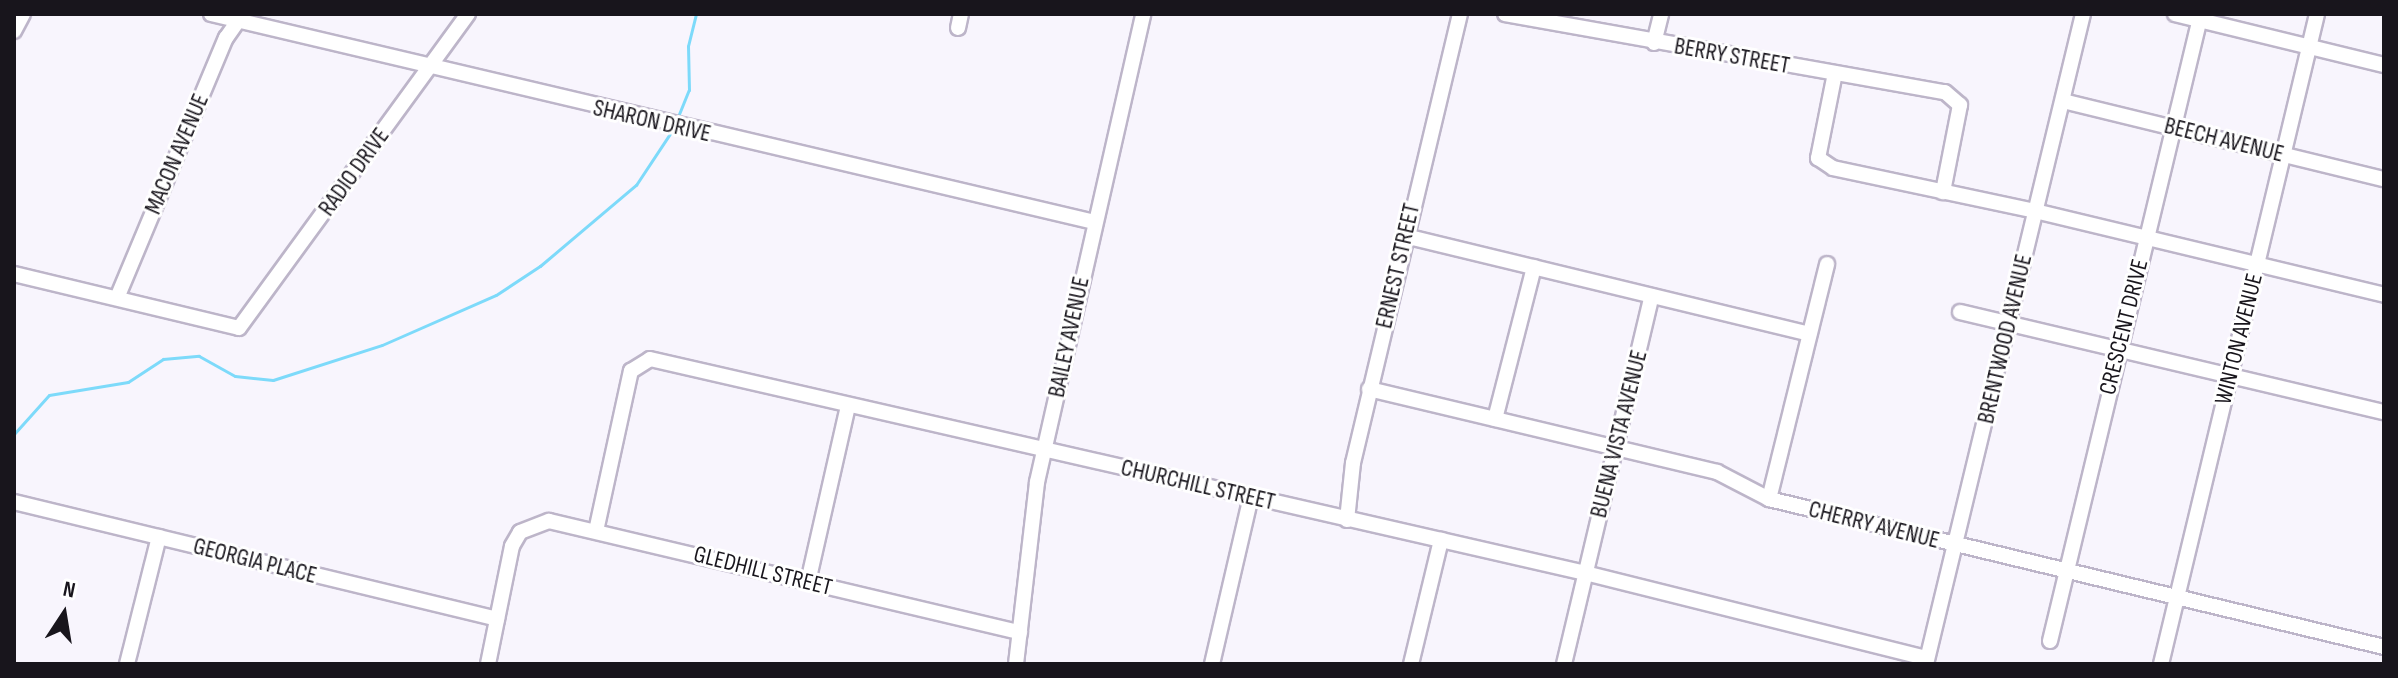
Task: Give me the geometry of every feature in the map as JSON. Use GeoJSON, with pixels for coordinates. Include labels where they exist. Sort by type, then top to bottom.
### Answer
{"type":"FeatureCollection","features":[{"type":"Feature","properties":{"kind":"street"},"geometry":{"type":"LineString","coordinates":[[14,31],[23,14]]}},
{"type":"Feature","properties":{"kind":"street","name":"SHARON DRIVE"},"geometry":{"type":"LineString","coordinates":[[211,14],[241,18],[430,70],[1094,222]]}},
{"type":"Feature","properties":{"kind":"street","name":"RADIO DRIVE"},"geometry":{"type":"LineString","coordinates":[[117,298],[239,328],[468,14]]}},
{"type":"Feature","properties":{"kind":"street","name":"BAILEY AVENUE"},"geometry":{"type":"LineString","coordinates":[[1016,664],[1045,451],[1143,14]]}},
{"type":"Feature","properties":{"kind":"street","name":"ERNEST STREET"},"geometry":{"type":"LineString","coordinates":[[1347,520],[1345,501],[1369,389],[1460,14]]}},
{"type":"Feature","properties":{"kind":"street","name":"BERRY STREET"},"geometry":{"type":"LineString","coordinates":[[1505,14],[1654,43],[1945,92],[1957,100],[1959,123],[1943,192]]}},
{"type":"Feature","properties":{"kind":"street"},"geometry":{"type":"LineString","coordinates":[[1654,43],[1661,14]]}},
{"type":"Feature","properties":{"kind":"street","name":"BRENTWOOD AVENUE"},"geometry":{"type":"LineString","coordinates":[[1927,661],[2083,14]]}},
{"type":"Feature","properties":{"kind":"street"},"geometry":{"type":"LineString","coordinates":[[2175,14],[2200,17],[2384,65]]}},
{"type":"Feature","properties":{"kind":"street","name":"WINTON AVENUE"},"geometry":{"type":"LineString","coordinates":[[2161,664],[2317,14]]}},
{"type":"Feature","properties":{"kind":"street","name":"CRESCENT DRIVE"},"geometry":{"type":"LineString","coordinates":[[2050,641],[2200,17]]}},
{"type":"Feature","properties":{"kind":"street","name":"MACON AVENUE"},"geometry":{"type":"LineString","coordinates":[[117,298],[226,38],[241,18]]}},
{"type":"Feature","properties":{"kind":"street"},"geometry":{"type":"LineString","coordinates":[[1835,73],[1819,144],[1821,163],[2384,295]]}},
{"type":"Feature","properties":{"kind":"street","name":"BEECH AVENUE"},"geometry":{"type":"LineString","coordinates":[[2063,101],[2384,179]]}},
{"type":"Feature","properties":{"kind":"street"},"geometry":{"type":"LineString","coordinates":[[1405,236],[1809,334]]}},
{"type":"Feature","properties":{"kind":"street"},"geometry":{"type":"LineString","coordinates":[[1769,499],[1827,264]]}},
{"type":"Feature","properties":{"kind":"street"},"geometry":{"type":"LineString","coordinates":[[1495,419],[1534,267]]}},
{"type":"Feature","properties":{"kind":"street"},"geometry":{"type":"LineString","coordinates":[[14,274],[117,298]]}},
{"type":"Feature","properties":{"kind":"street","name":"BUENA VISTA AVENUE"},"geometry":{"type":"LineString","coordinates":[[1564,664],[1652,296]]}},
{"type":"Feature","properties":{"kind":"street"},"geometry":{"type":"LineString","coordinates":[[1960,312],[2009,321],[2384,412]]}},
{"type":"Feature","properties":{"kind":"street","name":"CHURCHILL STREET"},"geometry":{"type":"LineString","coordinates":[[596,531],[631,371],[639,361],[650,359],[1585,573],[1927,661]]}},
{"type":"Feature","properties":{"kind":"street","name":"CHERRY AVENUE"},"geometry":{"type":"LineString","coordinates":[[1369,389],[1717,472],[1769,499],[2384,647]]}},
{"type":"Feature","properties":{"kind":"street"},"geometry":{"type":"LineString","coordinates":[[808,582],[848,406]]}},
{"type":"Feature","properties":{"kind":"street"},"geometry":{"type":"LineString","coordinates":[[1212,664],[1251,497]]}},
{"type":"Feature","properties":{"kind":"street","name":"GEORGIA PLACE"},"geometry":{"type":"LineString","coordinates":[[14,502],[497,619]]}},
{"type":"Feature","properties":{"kind":"street","name":"GLEDHILL STREET"},"geometry":{"type":"LineString","coordinates":[[497,619],[514,542],[520,532],[539,522],[596,531],[1020,632]]}},
{"type":"Feature","properties":{"kind":"street"},"geometry":{"type":"LineString","coordinates":[[127,664],[159,537]]}},
{"type":"Feature","properties":{"kind":"street"},"geometry":{"type":"LineString","coordinates":[[1411,664],[1441,540]]}},
{"type":"Feature","properties":{"kind":"street"},"geometry":{"type":"LineString","coordinates":[[488,664],[497,619]]}},
{"type":"Feature","properties":{"kind":"waterway"},"geometry":{"type":"LineString","coordinates":[[677,119],[689,90],[688,46],[696,14]]}},
{"type":"Feature","properties":{"kind":"waterway"},"geometry":{"type":"LineString","coordinates":[[14,434],[49,395],[128,382],[163,359],[199,356],[235,376],[273,380],[382,345],[496,295],[540,266],[636,185],[673,129]]}}]}
